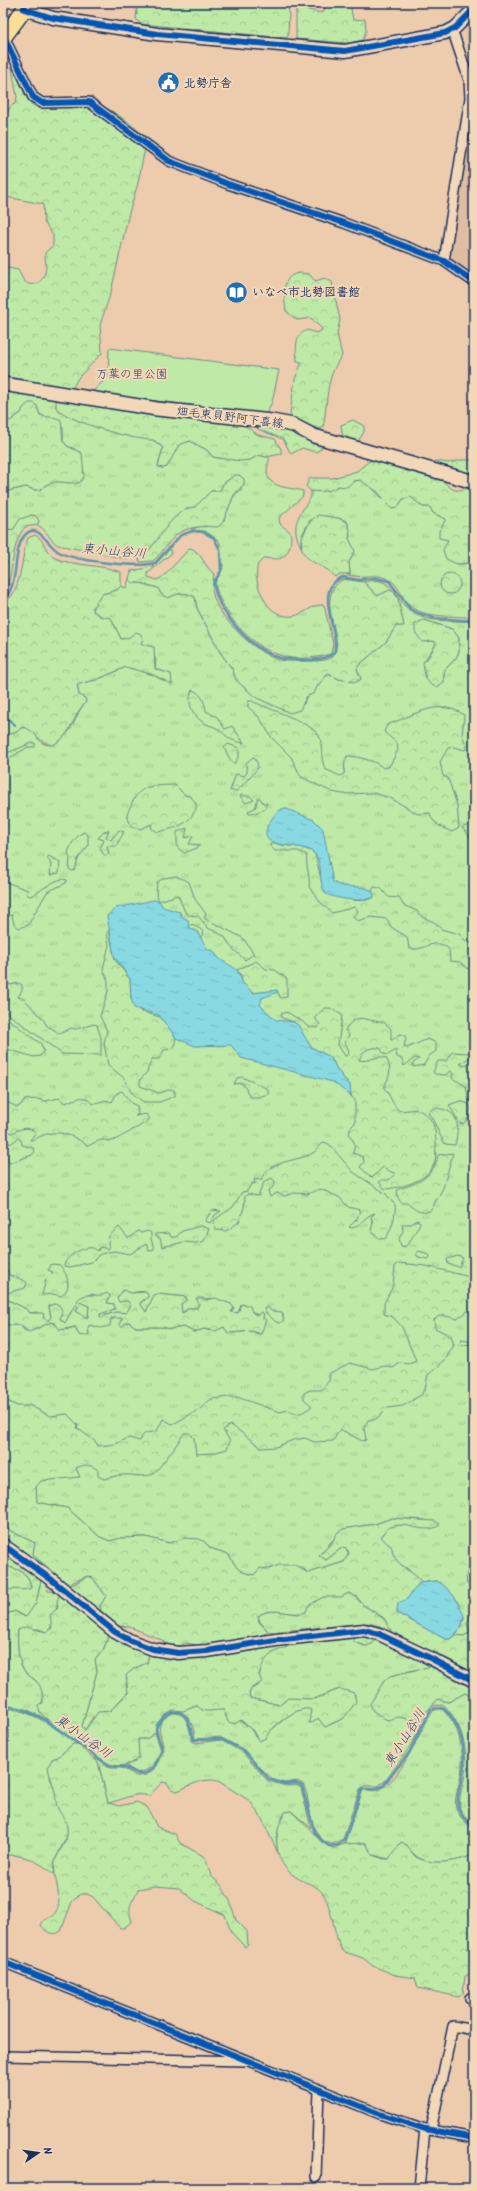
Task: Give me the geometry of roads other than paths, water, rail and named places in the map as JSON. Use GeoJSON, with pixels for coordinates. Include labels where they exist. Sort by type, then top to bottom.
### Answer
{"type":"FeatureCollection","features":[{"type":"Feature","properties":{"kind":"main road"},"geometry":{"type":"LineString","coordinates":[[4,37],[26,5]]}},
{"type":"Feature","properties":{"kind":"main road","name":"畑毛東貝野阿下喜線"},"geometry":{"type":"LineString","coordinates":[[3,384],[157,409],[293,425],[314,436],[474,482]]}},
{"type":"Feature","properties":{"kind":"street"},"geometry":{"type":"LineString","coordinates":[[26,5],[53,18],[157,34],[345,51],[445,33],[452,30],[474,9]]}},
{"type":"Feature","properties":{"kind":"street"},"geometry":{"type":"LineString","coordinates":[[444,261],[470,98],[469,80],[452,30]]}},
{"type":"Feature","properties":{"kind":"street"},"geometry":{"type":"LineString","coordinates":[[4,37],[33,97],[42,103],[89,102],[169,161],[228,184],[344,223],[444,261],[474,282]]}},
{"type":"Feature","properties":{"kind":"street"},"geometry":{"type":"LineString","coordinates":[[3,1546],[52,1580],[115,1632],[131,1641],[153,1649],[178,1653],[207,1651],[276,1640],[364,1630],[379,1634],[474,1681]]}},
{"type":"Feature","properties":{"kind":"street"},"geometry":{"type":"LineString","coordinates":[[3,1962],[380,2114],[428,2129],[474,2138]]}},
{"type":"Feature","properties":{"kind":"street"},"geometry":{"type":"LineString","coordinates":[[419,2188],[428,2129],[453,2026],[474,2030]]}},
{"type":"Feature","properties":{"kind":"street"},"geometry":{"type":"LineString","coordinates":[[3,2056],[223,2062],[250,2061]]}},
{"type":"Feature","properties":{"kind":"street"},"geometry":{"type":"LineString","coordinates":[[316,2176],[319,2090]]}},
{"type":"Feature","properties":{"kind":"water"},"geometry":{"type":"Polygon","coordinates":[[[284,808],[314,820],[323,829],[333,882],[343,886],[364,887],[373,892],[374,897],[363,900],[350,900],[326,894],[323,889],[318,858],[315,854],[309,850],[273,842],[267,838],[266,831],[271,820],[280,810],[284,808]]]}},
{"type":"Feature","properties":{"kind":"water"},"geometry":{"type":"Polygon","coordinates":[[[154,900],[159,901],[163,907],[180,912],[181,916],[188,920],[189,927],[198,933],[208,950],[213,950],[221,960],[237,970],[242,982],[253,993],[277,990],[278,992],[262,998],[260,1005],[276,1020],[294,1022],[298,1025],[311,1047],[328,1056],[333,1061],[337,1070],[350,1085],[351,1096],[333,1082],[241,1058],[231,1045],[195,1046],[176,1038],[159,1015],[134,1008],[131,998],[130,979],[114,956],[107,916],[116,908],[154,900]]]}},
{"type":"Feature","properties":{"kind":"water"},"geometry":{"type":"Polygon","coordinates":[[[437,1581],[446,1587],[454,1596],[463,1612],[464,1617],[461,1628],[450,1639],[445,1639],[397,1613],[398,1603],[406,1600],[419,1583],[437,1581]]]}},
{"type":"Feature","properties":{"kind":"waterway","name":"東小山谷川"},"geometry":{"type":"LineString","coordinates":[[3,600],[9,593],[12,585],[21,540],[30,531],[39,533],[55,549],[67,555],[92,561],[135,565],[155,563],[181,535],[193,531],[203,532],[214,538],[220,550],[221,571],[214,582],[216,593],[228,617],[237,628],[258,647],[269,654],[280,658],[291,660],[311,660],[326,658],[334,653],[334,634],[328,601],[329,591],[334,583],[343,577],[358,580],[375,578],[389,581],[410,609],[417,613],[434,618],[474,621]]}},
{"type":"Feature","properties":{"kind":"waterway"},"geometry":{"type":"LineString","coordinates":[[3,714],[15,725]]}},
{"type":"Feature","properties":{"kind":"waterway","name":"東小山谷川"},"geometry":{"type":"LineString","coordinates":[[3,1706],[19,1708],[42,1718],[110,1766],[124,1767],[139,1774],[146,1773],[154,1767],[162,1750],[157,1735],[157,1726],[168,1714],[180,1712],[187,1719],[194,1740],[221,1739],[243,1750],[269,1779],[285,1784],[296,1783],[302,1786],[315,1834],[323,1842],[330,1846],[338,1845],[345,1839],[362,1789],[375,1789],[383,1786],[409,1753],[431,1709],[443,1708],[455,1722],[462,1740],[464,1759],[458,1797],[458,1808],[463,1817],[474,1827]]}},
{"type":"Feature","properties":{"kind":"place","name":"北勢庁舎"},"geometry":{"type":"Point","coordinates":[169,83]}},
{"type":"Feature","properties":{"kind":"place","name":"いなべ市北勢図書館"},"geometry":{"type":"Point","coordinates":[237,292]}},
{"type":"Feature","properties":{"kind":"park label","name":"万葉の里公園"},"geometry":{"type":"Point","coordinates":[132,374]}}]}
